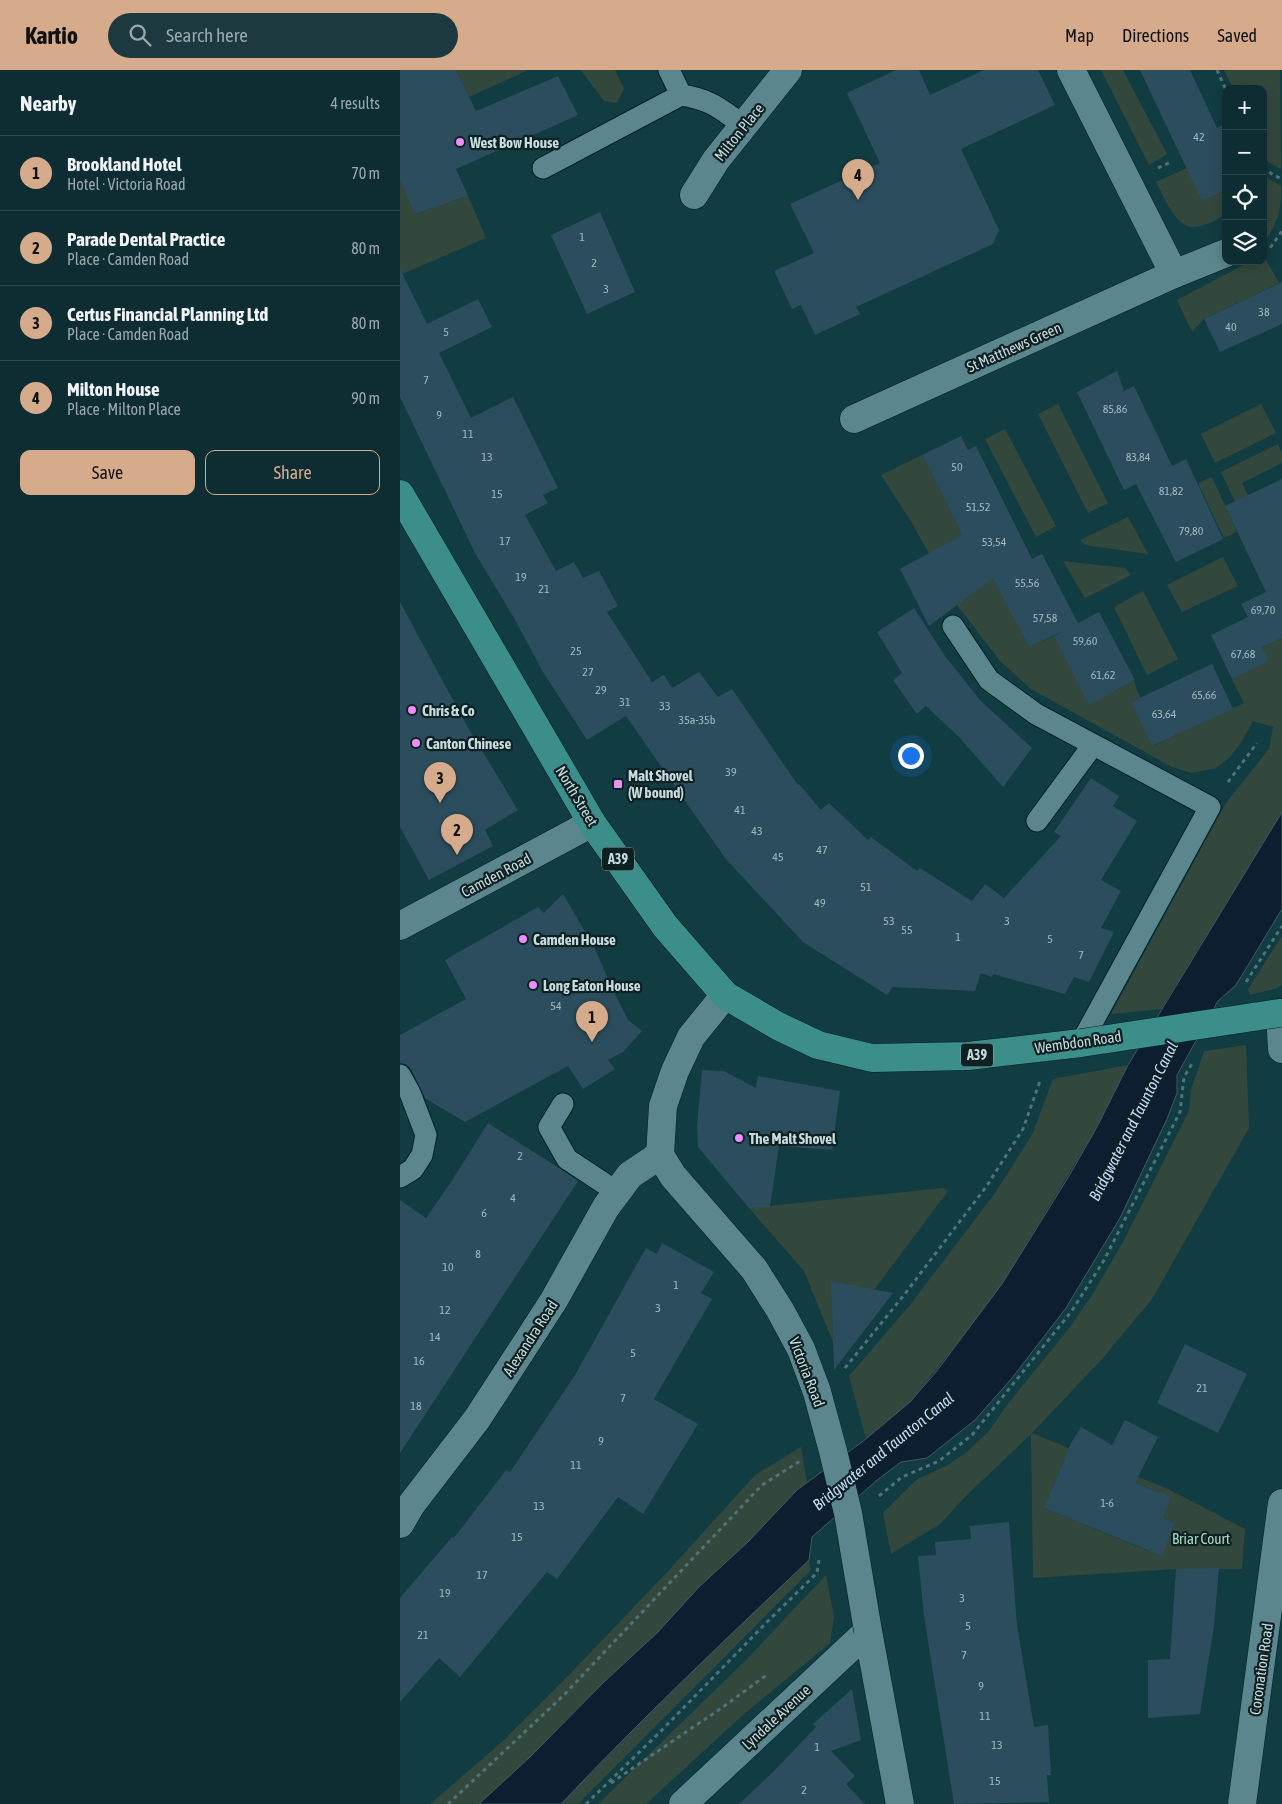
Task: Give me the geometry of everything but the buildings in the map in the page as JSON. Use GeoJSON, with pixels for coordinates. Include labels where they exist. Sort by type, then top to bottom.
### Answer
{"type":"FeatureCollection","features":[{"type":"Feature","properties":{"kind":"main road","name":"North Street"},"geometry":{"type":"LineString","coordinates":[[400,494],[592,823],[665,926],[725,995],[778,1026],[818,1045],[872,1058]]}},
{"type":"Feature","properties":{"kind":"main road","name":"Wembdon Road"},"geometry":{"type":"LineString","coordinates":[[872,1058],[968,1056],[1081,1043],[1281,1013]]}},
{"type":"Feature","properties":{"kind":"street","name":"Milton Place"},"geometry":{"type":"LineString","coordinates":[[694,196],[716,160],[788,70]]}},
{"type":"Feature","properties":{"kind":"street"},"geometry":{"type":"LineString","coordinates":[[1071,70],[1174,274]]}},
{"type":"Feature","properties":{"kind":"street","name":"St Matthews Green"},"geometry":{"type":"LineString","coordinates":[[854,419],[1174,274],[1222,256]]}},
{"type":"Feature","properties":{"kind":"street","name":"Camden Road"},"geometry":{"type":"LineString","coordinates":[[400,926],[592,823]]}},
{"type":"Feature","properties":{"kind":"street"},"geometry":{"type":"LineString","coordinates":[[660,1155],[662,1106],[675,1071],[691,1038],[725,995]]}},
{"type":"Feature","properties":{"kind":"street"},"geometry":{"type":"LineString","coordinates":[[1281,1013],[1282,1049]]}},
{"type":"Feature","properties":{"kind":"street","name":"Alexandra Road"},"geometry":{"type":"LineString","coordinates":[[404,1509],[477,1419],[554,1300],[606,1207],[630,1175],[660,1155]]}},
{"type":"Feature","properties":{"kind":"street","name":"Victoria Road"},"geometry":{"type":"LineString","coordinates":[[660,1155],[673,1176],[754,1269],[780,1310],[801,1349],[815,1388],[848,1513],[900,1804]]}},
{"type":"Feature","properties":{"kind":"street","name":"Coronation Road"},"geometry":{"type":"LineString","coordinates":[[1242,1804],[1282,1504]]}},
{"type":"Feature","properties":{"kind":"street","name":"Lyndale Avenue"},"geometry":{"type":"LineString","coordinates":[[683,1804],[868,1631]]}},
{"type":"Feature","properties":{"kind":"lane"},"geometry":{"type":"LineString","coordinates":[[668,70],[681,95]]}},
{"type":"Feature","properties":{"kind":"lane"},"geometry":{"type":"LineString","coordinates":[[543,168],[681,95],[698,98],[714,104],[744,126]]}},
{"type":"Feature","properties":{"kind":"lane"},"geometry":{"type":"LineString","coordinates":[[953,626],[989,680],[1036,714],[1210,807],[1081,1043]]}},
{"type":"Feature","properties":{"kind":"lane"},"geometry":{"type":"LineString","coordinates":[[1037,822],[1094,745]]}},
{"type":"Feature","properties":{"kind":"lane"},"geometry":{"type":"LineString","coordinates":[[400,1075],[410,1093],[426,1135],[422,1155],[413,1169],[400,1177]]}},
{"type":"Feature","properties":{"kind":"lane"},"geometry":{"type":"LineString","coordinates":[[562,1104],[549,1127],[567,1159],[617,1192]]}},
{"type":"Feature","properties":{"kind":"path"},"geometry":{"type":"LineString","coordinates":[[1217,70],[1224,85]]}},
{"type":"Feature","properties":{"kind":"path"},"geometry":{"type":"LineString","coordinates":[[1267,170],[1282,179]]}},
{"type":"Feature","properties":{"kind":"path"},"geometry":{"type":"LineString","coordinates":[[1267,249],[1270,248],[1282,231]]}},
{"type":"Feature","properties":{"kind":"path"},"geometry":{"type":"LineString","coordinates":[[1210,807],[1257,743]]}},
{"type":"Feature","properties":{"kind":"path"},"geometry":{"type":"LineString","coordinates":[[1242,988],[1282,926]]}},
{"type":"Feature","properties":{"kind":"path"},"geometry":{"type":"LineString","coordinates":[[815,1388],[844,1370],[904,1296],[986,1187],[1023,1129],[1051,1046]]}},
{"type":"Feature","properties":{"kind":"path"},"geometry":{"type":"LineString","coordinates":[[873,1501],[902,1477],[939,1461],[972,1435],[1072,1312],[1102,1262],[1180,1112],[1184,1077],[1196,1056]]}},
{"type":"Feature","properties":{"kind":"path"},"geometry":{"type":"LineString","coordinates":[[448,1804],[563,1696],[762,1485],[802,1459]]}},
{"type":"Feature","properties":{"kind":"path"},"geometry":{"type":"LineString","coordinates":[[586,1804],[817,1573],[819,1558]]}},
{"type":"Feature","properties":{"kind":"path"},"geometry":{"type":"LineString","coordinates":[[601,1789],[723,1707],[771,1672]]}},
{"type":"Feature","properties":{"kind":"green space"},"geometry":{"type":"Polygon","coordinates":[[[456,70],[528,70],[469,97],[456,70]]]}},
{"type":"Feature","properties":{"kind":"green space"},"geometry":{"type":"Polygon","coordinates":[[[581,70],[615,70],[624,89],[617,103],[604,101],[581,70]]]}},
{"type":"Feature","properties":{"kind":"green space"},"geometry":{"type":"Polygon","coordinates":[[[1101,70],[1123,70],[1167,154],[1149,165],[1101,70]]]}},
{"type":"Feature","properties":{"kind":"green space"},"geometry":{"type":"Polygon","coordinates":[[[1224,70],[1280,70],[1281,169],[1267,160],[1267,85],[1231,85],[1224,70]]]}},
{"type":"Feature","properties":{"kind":"green space"},"geometry":{"type":"Polygon","coordinates":[[[1187,168],[1202,201],[1222,192],[1222,217],[1208,224],[1189,227],[1177,218],[1156,182],[1187,168]]]}},
{"type":"Feature","properties":{"kind":"green space"},"geometry":{"type":"Polygon","coordinates":[[[1267,177],[1281,186],[1281,203],[1267,238],[1267,177]]]}},
{"type":"Feature","properties":{"kind":"green space"},"geometry":{"type":"Polygon","coordinates":[[[400,181],[415,214],[468,196],[486,238],[400,275],[400,181]]]}},
{"type":"Feature","properties":{"kind":"green space"},"geometry":{"type":"Polygon","coordinates":[[[1267,262],[1279,283],[1204,319],[1192,332],[1177,300],[1243,265],[1267,265],[1267,262]]]}},
{"type":"Feature","properties":{"kind":"green space"},"geometry":{"type":"Polygon","coordinates":[[[1058,404],[1108,503],[1088,513],[1038,414],[1058,404]]]}},
{"type":"Feature","properties":{"kind":"green space"},"geometry":{"type":"Polygon","coordinates":[[[1261,404],[1276,433],[1215,463],[1201,434],[1261,404]]]}},
{"type":"Feature","properties":{"kind":"green space"},"geometry":{"type":"Polygon","coordinates":[[[1005,429],[1056,526],[1036,537],[985,439],[1005,429]]]}},
{"type":"Feature","properties":{"kind":"green space"},"geometry":{"type":"Polygon","coordinates":[[[1278,444],[1282,453],[1282,463],[1242,483],[1257,514],[1244,521],[1221,472],[1278,444]]]}},
{"type":"Feature","properties":{"kind":"green space"},"geometry":{"type":"Polygon","coordinates":[[[922,455],[980,570],[994,579],[1029,647],[1054,636],[1089,704],[1134,681],[1140,698],[1131,702],[1153,746],[1244,703],[1232,679],[1268,661],[1262,647],[1282,638],[1282,812],[1161,1009],[1111,1014],[1226,803],[1269,749],[1273,727],[1253,721],[1241,743],[1230,757],[1216,768],[1192,773],[1172,767],[1031,689],[1000,661],[957,605],[912,523],[881,475],[922,455]]]}},
{"type":"Feature","properties":{"kind":"green space"},"geometry":{"type":"Polygon","coordinates":[[[1212,477],[1237,532],[1224,538],[1198,483],[1212,477]]]}},
{"type":"Feature","properties":{"kind":"green space"},"geometry":{"type":"Polygon","coordinates":[[[1128,517],[1148,554],[1085,545],[1080,540],[1128,517]]]}},
{"type":"Feature","properties":{"kind":"green space"},"geometry":{"type":"Polygon","coordinates":[[[1223,557],[1238,586],[1182,612],[1167,585],[1223,557]]]}},
{"type":"Feature","properties":{"kind":"green space"},"geometry":{"type":"Polygon","coordinates":[[[1063,561],[1125,568],[1131,575],[1085,598],[1063,561]]]}},
{"type":"Feature","properties":{"kind":"green space"},"geometry":{"type":"Polygon","coordinates":[[[1143,591],[1178,659],[1147,675],[1114,607],[1143,591]]]}},
{"type":"Feature","properties":{"kind":"green space"},"geometry":{"type":"Polygon","coordinates":[[[1282,936],[1282,985],[1278,988],[1250,995],[1248,989],[1282,936]]]}},
{"type":"Feature","properties":{"kind":"green space","name":"Briar Court"},"geometry":{"type":"Polygon","coordinates":[[[1246,1045],[1249,1128],[1152,1299],[1102,1359],[1032,1433],[1170,1490],[1245,1529],[1242,1569],[1177,1569],[1033,1578],[1031,1434],[967,1495],[940,1524],[891,1554],[883,1513],[916,1480],[946,1466],[968,1451],[990,1430],[1007,1405],[1070,1327],[1092,1295],[1123,1242],[1189,1111],[1191,1090],[1204,1051],[1246,1045]],[[1066,1455],[1044,1508],[1148,1551],[1175,1523],[1163,1518],[1170,1497],[1066,1455]]]}},
{"type":"Feature","properties":{"kind":"green space"},"geometry":{"type":"Polygon","coordinates":[[[1128,1065],[1097,1127],[1002,1284],[910,1402],[866,1439],[849,1376],[910,1305],[995,1193],[1032,1135],[1053,1079],[1128,1065]]]}},
{"type":"Feature","properties":{"kind":"green space"},"geometry":{"type":"Polygon","coordinates":[[[943,1188],[948,1191],[856,1314],[855,1294],[850,1285],[842,1283],[835,1286],[832,1294],[833,1342],[804,1271],[749,1208],[943,1188]]]}},
{"type":"Feature","properties":{"kind":"green space"},"geometry":{"type":"Polygon","coordinates":[[[801,1447],[807,1483],[797,1490],[748,1542],[699,1587],[658,1632],[604,1682],[530,1757],[479,1804],[430,1804],[504,1740],[570,1674],[670,1569],[755,1475],[801,1447]]]}},
{"type":"Feature","properties":{"kind":"green space"},"geometry":{"type":"Polygon","coordinates":[[[809,1560],[810,1571],[578,1804],[561,1804],[652,1711],[809,1560]]]}},
{"type":"Feature","properties":{"kind":"green space"},"geometry":{"type":"Polygon","coordinates":[[[826,1575],[834,1617],[830,1643],[743,1715],[646,1804],[598,1804],[748,1658],[826,1575]]]}},
{"type":"Feature","properties":{"kind":"water","name":"Bridgwater and Taunton Canal"},"geometry":{"type":"Polygon","coordinates":[[[1282,812],[1282,909],[1236,985],[1218,1001],[1177,1075],[1177,1093],[1167,1119],[1120,1218],[1066,1308],[1012,1378],[975,1420],[927,1458],[901,1462],[876,1481],[812,1537],[809,1560],[652,1711],[561,1804],[479,1804],[658,1632],[699,1587],[748,1542],[797,1490],[866,1439],[910,1402],[936,1372],[1002,1284],[1069,1176],[1097,1127],[1128,1065],[1282,812]]]}},
{"type":"Feature","properties":{"kind":"place","name":"West Bow House"},"geometry":{"type":"Point","coordinates":[460,142]}},
{"type":"Feature","properties":{"kind":"place","name":"Milton House"},"geometry":{"type":"Point","coordinates":[858,200]}},
{"type":"Feature","properties":{"kind":"place","name":"Chris & Co"},"geometry":{"type":"Point","coordinates":[412,710]}},
{"type":"Feature","properties":{"kind":"place","name":"Canton Chinese"},"geometry":{"type":"Point","coordinates":[416,743]}},
{"type":"Feature","properties":{"kind":"place","name":"Malt Shovel (W bound)"},"geometry":{"type":"Point","coordinates":[618,784]}},
{"type":"Feature","properties":{"kind":"place","name":"Certus Financial Planning Ltd"},"geometry":{"type":"Point","coordinates":[440,803]}},
{"type":"Feature","properties":{"kind":"place","name":"Parade Dental Practice"},"geometry":{"type":"Point","coordinates":[457,855]}},
{"type":"Feature","properties":{"kind":"place","name":"Camden House"},"geometry":{"type":"Point","coordinates":[523,939]}},
{"type":"Feature","properties":{"kind":"place","name":"Long Eaton House"},"geometry":{"type":"Point","coordinates":[533,985]}},
{"type":"Feature","properties":{"kind":"place","name":"Brookland Hotel"},"geometry":{"type":"Point","coordinates":[592,1042]}},
{"type":"Feature","properties":{"kind":"place","name":"The Malt Shovel"},"geometry":{"type":"Point","coordinates":[739,1138]}}]}
